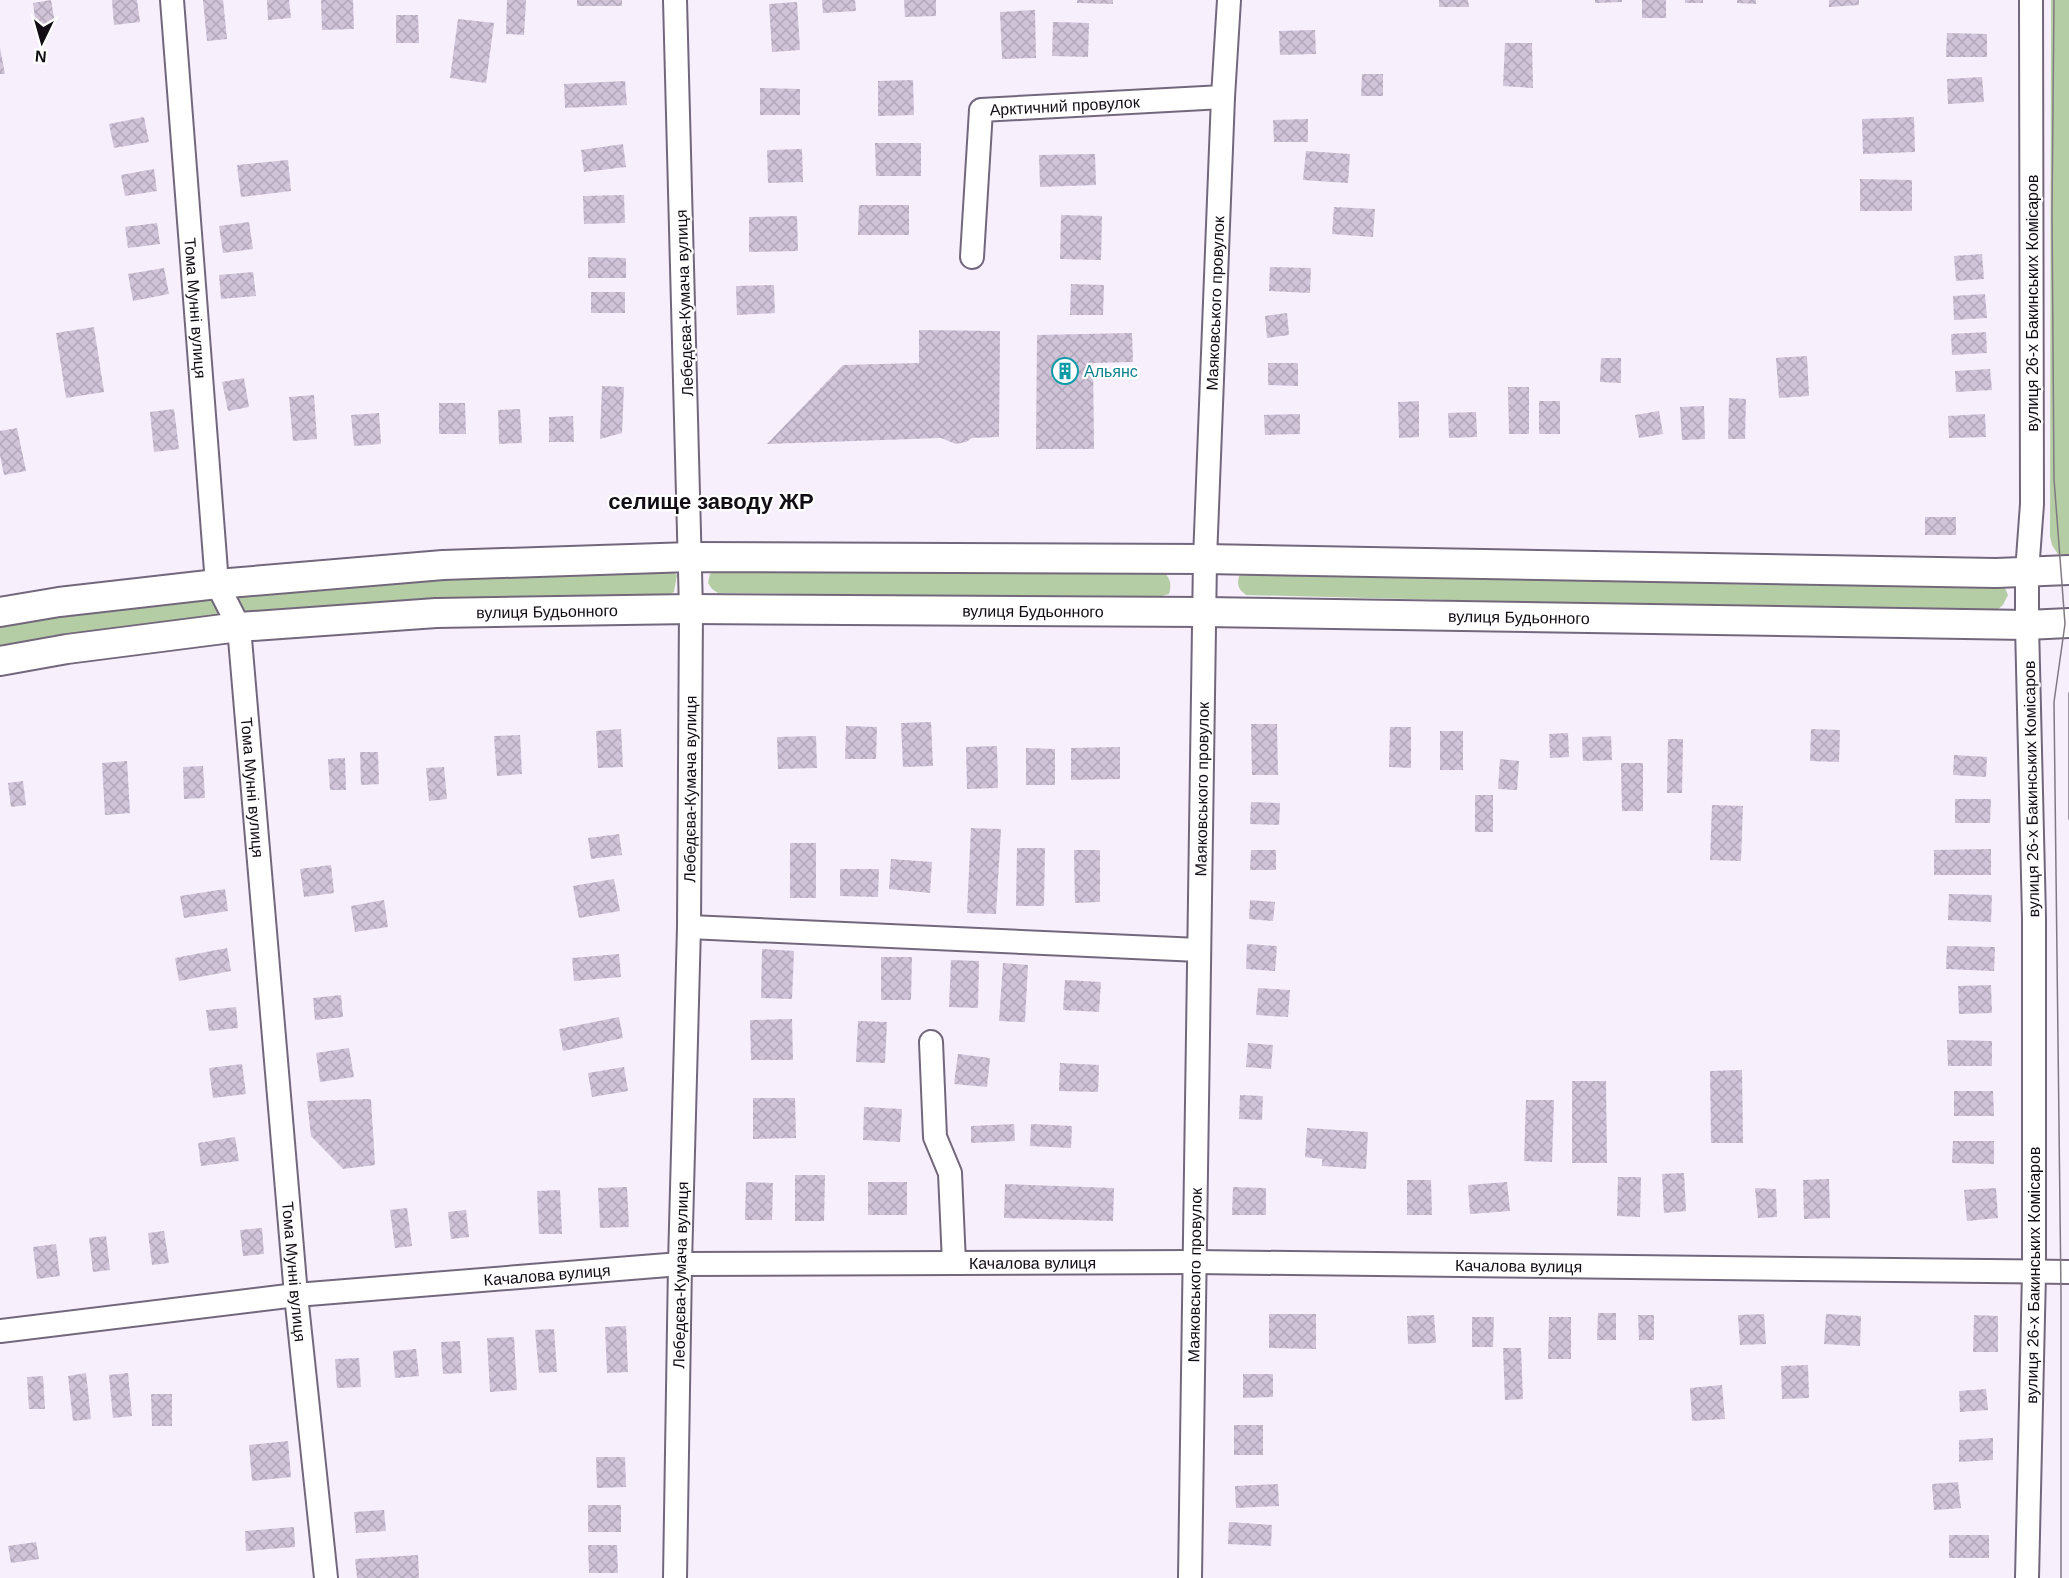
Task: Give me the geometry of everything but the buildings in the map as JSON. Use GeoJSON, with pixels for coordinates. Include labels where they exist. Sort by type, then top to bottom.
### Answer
{"type":"FeatureCollection","features":[{"type":"Feature","properties":{"kind":"main road"},"geometry":{"type":"LineString","coordinates":[[0,612],[59,602],[217,584],[443,565],[691,557],[1205,559],[1984,573],[2069,570]]}},
{"type":"Feature","properties":{"kind":"main road","name":"вулиця Будьонного"},"geometry":{"type":"LineString","coordinates":[[0,661],[67,649],[239,627],[436,613],[691,609],[1204,612],[2027,625],[2069,623]]}},
{"type":"Feature","properties":{"kind":"street","name":"Тома Мунні вулиця"},"geometry":{"type":"LineString","coordinates":[[172,0],[217,584],[239,627],[296,1295],[327,1578]]}},
{"type":"Feature","properties":{"kind":"street","name":"Лебедєва-Кумача вулиця"},"geometry":{"type":"LineString","coordinates":[[675,0],[691,557],[689,927],[675,1578]]}},
{"type":"Feature","properties":{"kind":"street","name":"Маяковського провулок"},"geometry":{"type":"LineString","coordinates":[[1190,1578],[1205,559],[1223,97],[1229,0]]}},
{"type":"Feature","properties":{"kind":"street","name":"вулиця 26-х Бакинських Комісаров"},"geometry":{"type":"LineString","coordinates":[[2027,1578],[2034,1272],[2034,918],[2027,625],[2027,572],[2032,504],[2031,0]]}},
{"type":"Feature","properties":{"kind":"street","name":"Арктичний провулок"},"geometry":{"type":"LineString","coordinates":[[972,257],[981,110],[1223,97]]}},
{"type":"Feature","properties":{"kind":"street"},"geometry":{"type":"LineString","coordinates":[[689,927],[1199,950]]}},
{"type":"Feature","properties":{"kind":"street"},"geometry":{"type":"LineString","coordinates":[[931,1042],[935,1137],[950,1173],[954,1263]]}},
{"type":"Feature","properties":{"kind":"street","name":"Качалова вулиця"},"geometry":{"type":"LineString","coordinates":[[0,1331],[296,1295],[680,1264],[1195,1262],[2069,1272]]}},
{"type":"Feature","properties":{"kind":"green space"},"geometry":{"type":"Polygon","coordinates":[[[2051,0],[2069,0],[2069,558],[2059,556],[2052,545],[2050,536],[2051,0]]]}},
{"type":"Feature","properties":{"kind":"green space"},"geometry":{"type":"Polygon","coordinates":[[[716,570],[1163,571],[1169,579],[1170,587],[1169,594],[1155,598],[718,593],[708,583],[710,574],[716,570]]]}},
{"type":"Feature","properties":{"kind":"green space"},"geometry":{"type":"Polygon","coordinates":[[[671,571],[677,575],[674,592],[664,597],[421,599],[246,615],[234,595],[415,580],[671,571]]]}},
{"type":"Feature","properties":{"kind":"green space"},"geometry":{"type":"Polygon","coordinates":[[[1247,572],[1770,585],[1997,585],[2005,588],[2008,595],[2003,605],[1996,611],[1246,595],[1240,589],[1238,582],[1239,576],[1247,572]]]}},
{"type":"Feature","properties":{"kind":"green space"},"geometry":{"type":"Polygon","coordinates":[[[212,598],[220,618],[66,634],[0,645],[0,623],[212,598]]]}},
{"type":"Feature","properties":{"kind":"tram line"},"geometry":{"type":"LineString","coordinates":[[2054,0],[2052,213],[2054,479],[2065,624],[2054,702],[2061,1294],[2061,1578]]}},
{"type":"Feature","properties":{"kind":"tram line"},"geometry":{"type":"LineString","coordinates":[[2069,693],[2069,819]]}},
{"type":"Feature","properties":{"kind":"place","name":"Альянс"},"geometry":{"type":"Point","coordinates":[1065,371]}},
{"type":"Feature","properties":{"kind":"district","name":"селище заводу ЖР"},"geometry":{"type":"Point","coordinates":[711,501]}}]}
